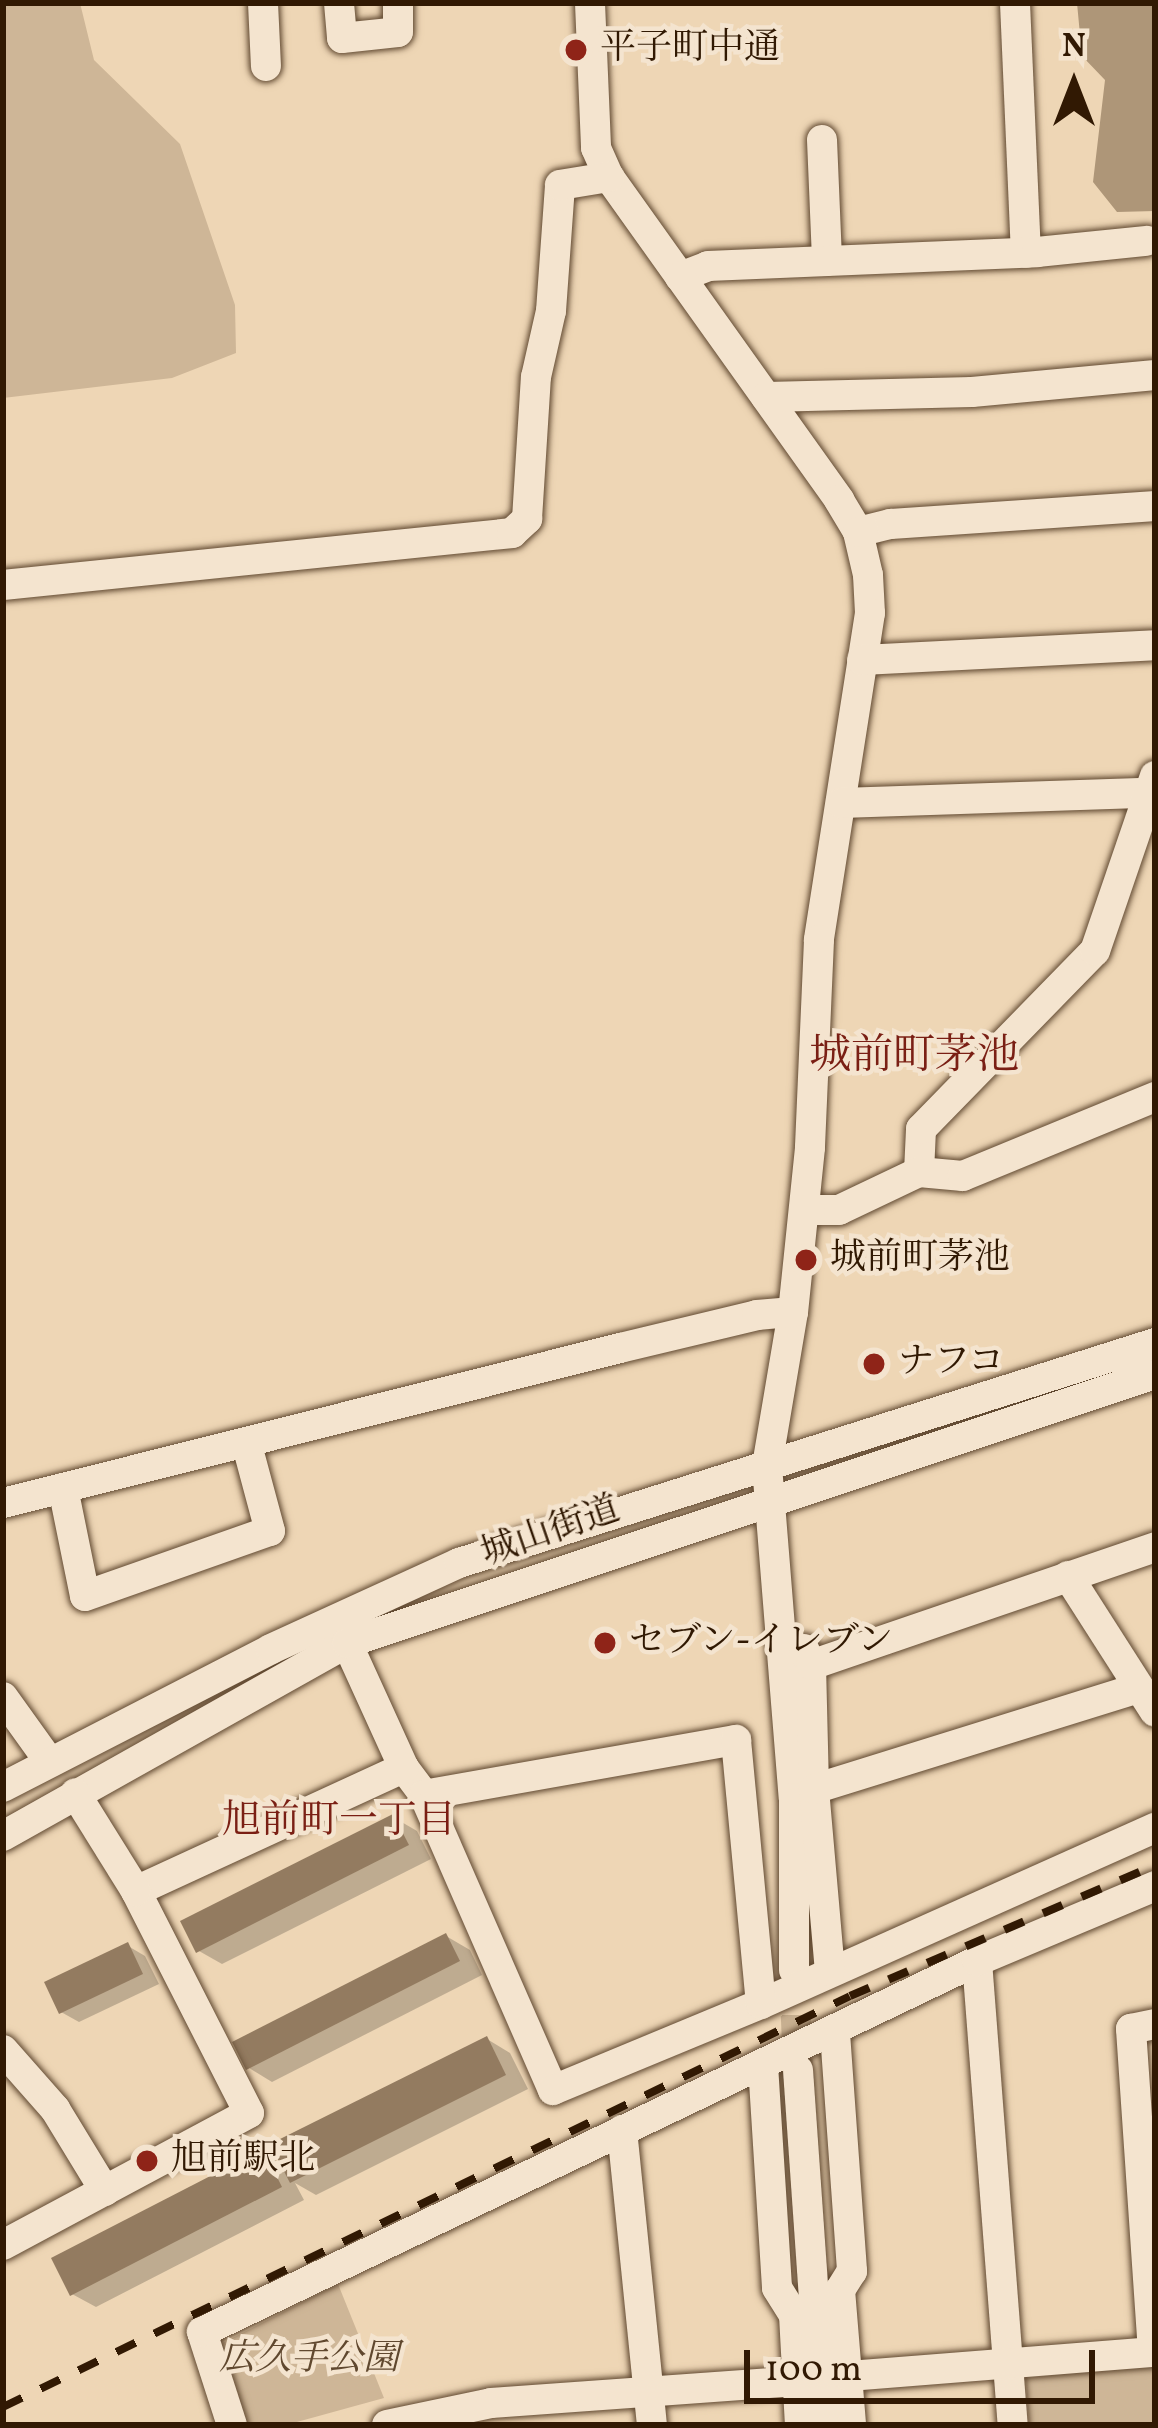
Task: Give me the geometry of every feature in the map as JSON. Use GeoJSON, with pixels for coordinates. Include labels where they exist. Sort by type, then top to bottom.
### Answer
{"type":"FeatureCollection","features":[{"type":"Feature","properties":{"kind":"street"},"geometry":{"type":"LineString","coordinates":[[263,3],[266,66]]}},
{"type":"Feature","properties":{"kind":"street"},"geometry":{"type":"LineString","coordinates":[[339,3],[342,38],[398,32],[398,3]]}},
{"type":"Feature","properties":{"kind":"street"},"geometry":{"type":"LineString","coordinates":[[590,3],[596,148],[609,177],[858,532],[870,613],[820,940],[804,1210],[793,1312],[767,1466],[794,1798],[794,1970]]}},
{"type":"Feature","properties":{"kind":"street"},"geometry":{"type":"LineString","coordinates":[[1015,3],[1027,253]]}},
{"type":"Feature","properties":{"kind":"street"},"geometry":{"type":"LineString","coordinates":[[822,140],[827,261]]}},
{"type":"Feature","properties":{"kind":"street"},"geometry":{"type":"LineString","coordinates":[[3,585],[512,533],[527,519],[536,377],[551,311],[560,185],[609,177]]}},
{"type":"Feature","properties":{"kind":"street"},"geometry":{"type":"LineString","coordinates":[[680,277],[707,266],[1027,253],[1146,241]]}},
{"type":"Feature","properties":{"kind":"street"},"geometry":{"type":"LineString","coordinates":[[766,398],[972,392],[1155,375]]}},
{"type":"Feature","properties":{"kind":"street"},"geometry":{"type":"LineString","coordinates":[[858,532],[891,524],[1155,506]]}},
{"type":"Feature","properties":{"kind":"street"},"geometry":{"type":"LineString","coordinates":[[862,660],[1155,645]]}},
{"type":"Feature","properties":{"kind":"street"},"geometry":{"type":"LineString","coordinates":[[841,803],[1151,784],[1096,951],[921,1129],[919,1172]]}},
{"type":"Feature","properties":{"kind":"street"},"geometry":{"type":"LineString","coordinates":[[804,1210],[839,1210],[919,1172],[963,1176],[1155,1097]]}},
{"type":"Feature","properties":{"kind":"street"},"geometry":{"type":"LineString","coordinates":[[3,1503],[620,1348],[757,1315],[793,1312]]}},
{"type":"Feature","properties":{"kind":"street","name":"城山街道"},"geometry":{"type":"LineString","coordinates":[[3,1787],[460,1563],[1155,1343]]}},
{"type":"Feature","properties":{"kind":"street","name":"城山街道"},"geometry":{"type":"LineString","coordinates":[[3,1836],[347,1643],[1155,1374]]}},
{"type":"Feature","properties":{"kind":"street"},"geometry":{"type":"LineString","coordinates":[[63,1488],[85,1596],[271,1531],[248,1445]]}},
{"type":"Feature","properties":{"kind":"street"},"geometry":{"type":"LineString","coordinates":[[811,1665],[1155,1547]]}},
{"type":"Feature","properties":{"kind":"street"},"geometry":{"type":"LineString","coordinates":[[814,1790],[1145,1700],[1068,1576]]}},
{"type":"Feature","properties":{"kind":"street"},"geometry":{"type":"LineString","coordinates":[[783,1621],[795,1629],[811,1665],[814,1790],[830,1971]]}},
{"type":"Feature","properties":{"kind":"street"},"geometry":{"type":"LineString","coordinates":[[347,1643],[404,1768],[424,1795],[553,2090],[761,2005],[1155,1828]]}},
{"type":"Feature","properties":{"kind":"street"},"geometry":{"type":"LineString","coordinates":[[3,1697],[49,1761]]}},
{"type":"Feature","properties":{"kind":"street"},"geometry":{"type":"LineString","coordinates":[[424,1795],[736,1740],[761,2005]]}},
{"type":"Feature","properties":{"kind":"street"},"geometry":{"type":"LineString","coordinates":[[136,1892],[404,1768]]}},
{"type":"Feature","properties":{"kind":"street"},"geometry":{"type":"LineString","coordinates":[[3,2245],[249,2113],[136,1892],[75,1792]]}},
{"type":"Feature","properties":{"kind":"street"},"geometry":{"type":"LineString","coordinates":[[232,2425],[202,2332],[835,2033],[977,1961],[1155,1886]]}},
{"type":"Feature","properties":{"kind":"street"},"geometry":{"type":"LineString","coordinates":[[977,1961],[1013,2425]]}},
{"type":"Feature","properties":{"kind":"street"},"geometry":{"type":"LineString","coordinates":[[848,2376],[1154,2352],[1148,2135],[1131,2029],[1155,2024]]}},
{"type":"Feature","properties":{"kind":"street"},"geometry":{"type":"LineString","coordinates":[[835,2033],[852,2271],[840,2290],[851,2425]]}},
{"type":"Feature","properties":{"kind":"street"},"geometry":{"type":"LineString","coordinates":[[3,2050],[56,2109],[105,2192]]}},
{"type":"Feature","properties":{"kind":"street"},"geometry":{"type":"LineString","coordinates":[[763,2065],[777,2288],[794,2314],[800,2425]]}},
{"type":"Feature","properties":{"kind":"street"},"geometry":{"type":"LineString","coordinates":[[798,2070],[823,2425]]}},
{"type":"Feature","properties":{"kind":"street"},"geometry":{"type":"LineString","coordinates":[[622,2130],[652,2425]]}},
{"type":"Feature","properties":{"kind":"street"},"geometry":{"type":"LineString","coordinates":[[387,2425],[649,2389],[796,2380]]}},
{"type":"Feature","properties":{"kind":"green space"},"geometry":{"type":"Polygon","coordinates":[[[3,3],[80,3],[94,60],[180,144],[235,305],[236,353],[172,378],[3,398],[3,3]]]}},
{"type":"Feature","properties":{"kind":"green space","name":"広久手公園"},"geometry":{"type":"Polygon","coordinates":[[[338,2284],[384,2398],[286,2425],[247,2425],[215,2347],[338,2284]]]}},
{"type":"Feature","properties":{"kind":"green space"},"geometry":{"type":"Polygon","coordinates":[[[1155,2364],[1155,2425],[1029,2425],[1026,2378],[1155,2364]]]}},
{"type":"Feature","properties":{"kind":"shaded area"},"geometry":{"type":"Polygon","coordinates":[[[1077,3],[1155,3],[1155,211],[1117,212],[1093,182],[1105,80],[1082,56],[1077,3]]]}},
{"type":"Feature","properties":{"kind":"building"},"geometry":{"type":"Polygon","coordinates":[[[393,1814],[409,1845],[196,1953],[180,1921],[393,1814]]]}},
{"type":"Feature","properties":{"kind":"building"},"geometry":{"type":"Polygon","coordinates":[[[446,1933],[460,1961],[246,2070],[232,2042],[446,1933]]]}},
{"type":"Feature","properties":{"kind":"building"},"geometry":{"type":"Polygon","coordinates":[[[128,1942],[143,1974],[59,2014],[44,1982],[128,1942]]]}},
{"type":"Feature","properties":{"kind":"building"},"geometry":{"type":"Polygon","coordinates":[[[487,2036],[506,2075],[290,2183],[270,2144],[487,2036]]]}},
{"type":"Feature","properties":{"kind":"building"},"geometry":{"type":"Polygon","coordinates":[[[263,2149],[282,2187],[70,2296],[51,2258],[263,2149]]]}},
{"type":"Feature","properties":{"kind":"tunnel"},"geometry":{"type":"LineString","coordinates":[[794,1970],[798,2070]]}},
{"type":"Feature","properties":{"kind":"railway"},"geometry":{"type":"LineString","coordinates":[[3,2407],[850,1996],[1155,1865]]}},
{"type":"Feature","properties":{"kind":"place","name":"平子町中通"},"geometry":{"type":"Point","coordinates":[576,50]}},
{"type":"Feature","properties":{"kind":"place","name":"城前町茅池"},"geometry":{"type":"Point","coordinates":[806,1260]}},
{"type":"Feature","properties":{"kind":"place","name":"ナフコ"},"geometry":{"type":"Point","coordinates":[874,1364]}},
{"type":"Feature","properties":{"kind":"place","name":"セブン-イレブン"},"geometry":{"type":"Point","coordinates":[605,1643]}},
{"type":"Feature","properties":{"kind":"place","name":"旭前駅北"},"geometry":{"type":"Point","coordinates":[147,2161]}},
{"type":"Feature","properties":{"kind":"district","name":"城前町茅池"},"geometry":{"type":"Point","coordinates":[914,1058]}},
{"type":"Feature","properties":{"kind":"district","name":"旭前町一丁目"},"geometry":{"type":"Point","coordinates":[339,1822]}}]}
